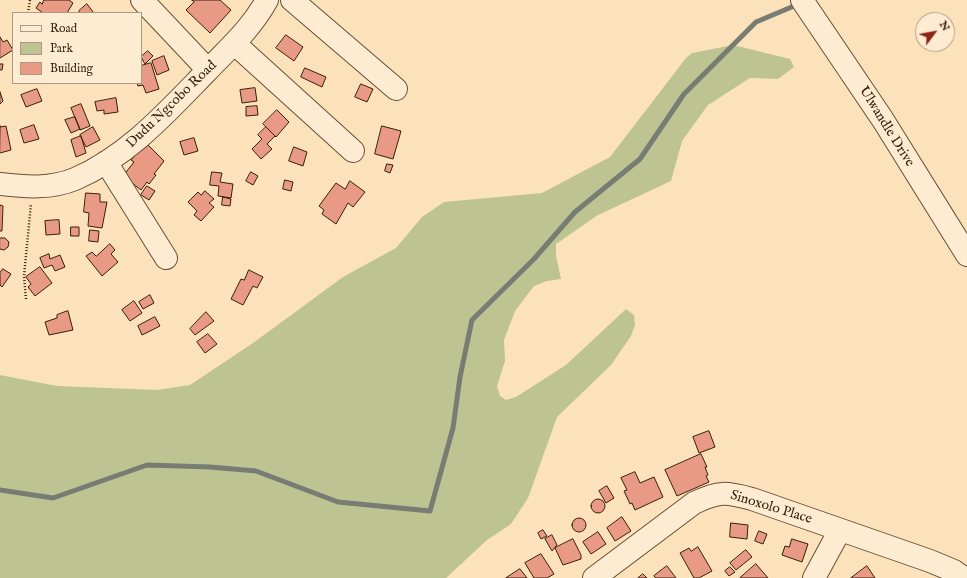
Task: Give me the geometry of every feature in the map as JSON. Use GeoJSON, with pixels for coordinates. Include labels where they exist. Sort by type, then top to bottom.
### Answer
{"type":"FeatureCollection","features":[{"type":"Feature","properties":{"kind":"street"},"geometry":{"type":"LineString","coordinates":[[142,0],[208,70]]}},
{"type":"Feature","properties":{"kind":"street","name":"Dudu Ngcobo Road"},"geometry":{"type":"LineString","coordinates":[[0,184],[32,187],[54,186],[75,179],[117,157],[160,119],[235,44],[259,15],[267,0]]}},
{"type":"Feature","properties":{"kind":"street"},"geometry":{"type":"LineString","coordinates":[[292,0],[396,89]]}},
{"type":"Feature","properties":{"kind":"street","name":"Ulwandle Drive"},"geometry":{"type":"LineString","coordinates":[[802,0],[883,120],[967,255]]}},
{"type":"Feature","properties":{"kind":"street"},"geometry":{"type":"LineString","coordinates":[[235,44],[353,151]]}},
{"type":"Feature","properties":{"kind":"street"},"geometry":{"type":"LineString","coordinates":[[106,162],[166,258]]}},
{"type":"Feature","properties":{"kind":"street","name":"Sinoxolo Place"},"geometry":{"type":"LineString","coordinates":[[594,578],[694,503],[710,495],[728,493],[752,499],[930,561],[964,578]]}},
{"type":"Feature","properties":{"kind":"street"},"geometry":{"type":"LineString","coordinates":[[815,578],[840,530]]}},
{"type":"Feature","properties":{"kind":"path"},"geometry":{"type":"LineString","coordinates":[[28,12],[30,0]]}},
{"type":"Feature","properties":{"kind":"path"},"geometry":{"type":"LineString","coordinates":[[26,299],[24,276],[32,187]]}},
{"type":"Feature","properties":{"kind":"green space"},"geometry":{"type":"Polygon","coordinates":[[[733,45],[790,59],[794,67],[778,79],[750,78],[708,105],[682,141],[671,181],[598,215],[556,244],[556,256],[561,279],[547,281],[534,286],[515,311],[504,340],[505,361],[497,386],[500,396],[506,400],[516,397],[566,365],[626,309],[634,315],[635,325],[631,336],[611,365],[557,417],[528,498],[511,524],[487,540],[446,578],[0,578],[0,375],[57,386],[157,390],[190,385],[253,343],[343,277],[396,248],[422,217],[444,202],[542,193],[610,157],[686,58],[692,53],[733,45]]]}},
{"type":"Feature","properties":{"kind":"building"},"geometry":{"type":"Polygon","coordinates":[[[44,0],[69,0],[73,3],[68,12],[42,12],[36,8],[40,2],[42,4],[44,0]]]}},
{"type":"Feature","properties":{"kind":"building"},"geometry":{"type":"Polygon","coordinates":[[[192,0],[220,0],[231,10],[210,33],[186,10],[194,2],[192,0]]]}},
{"type":"Feature","properties":{"kind":"building"},"geometry":{"type":"Polygon","coordinates":[[[87,4],[93,12],[80,12],[87,4]]]}},
{"type":"Feature","properties":{"kind":"building"},"geometry":{"type":"Polygon","coordinates":[[[286,35],[303,47],[294,61],[276,48],[286,35]]]}},
{"type":"Feature","properties":{"kind":"building"},"geometry":{"type":"Polygon","coordinates":[[[0,37],[3,42],[7,40],[12,51],[0,58],[0,37]]]}},
{"type":"Feature","properties":{"kind":"building"},"geometry":{"type":"Polygon","coordinates":[[[148,51],[153,56],[145,64],[142,56],[148,51]]]}},
{"type":"Feature","properties":{"kind":"building"},"geometry":{"type":"Polygon","coordinates":[[[164,56],[169,70],[157,75],[152,61],[164,56]]]}},
{"type":"Feature","properties":{"kind":"building"},"geometry":{"type":"Polygon","coordinates":[[[151,63],[159,89],[146,93],[143,85],[138,86],[137,84],[142,84],[142,66],[151,63]]]}},
{"type":"Feature","properties":{"kind":"building"},"geometry":{"type":"Polygon","coordinates":[[[0,64],[3,64],[2,70],[0,70],[0,64]]]}},
{"type":"Feature","properties":{"kind":"building"},"geometry":{"type":"Polygon","coordinates":[[[305,68],[326,77],[322,87],[301,77],[305,68]]]}},
{"type":"Feature","properties":{"kind":"building"},"geometry":{"type":"Polygon","coordinates":[[[361,84],[373,89],[367,102],[355,97],[361,84]]]}},
{"type":"Feature","properties":{"kind":"building"},"geometry":{"type":"Polygon","coordinates":[[[255,88],[257,101],[242,103],[240,90],[255,88]]]}},
{"type":"Feature","properties":{"kind":"building"},"geometry":{"type":"Polygon","coordinates":[[[37,89],[42,101],[26,107],[21,95],[37,89]]]}},
{"type":"Feature","properties":{"kind":"building"},"geometry":{"type":"Polygon","coordinates":[[[0,92],[3,101],[0,104],[0,92]]]}},
{"type":"Feature","properties":{"kind":"building"},"geometry":{"type":"Polygon","coordinates":[[[116,98],[118,112],[104,114],[104,110],[97,111],[95,102],[116,98]]]}},
{"type":"Feature","properties":{"kind":"building"},"geometry":{"type":"Polygon","coordinates":[[[81,104],[90,126],[80,130],[71,108],[81,104]]]}},
{"type":"Feature","properties":{"kind":"building"},"geometry":{"type":"Polygon","coordinates":[[[257,106],[258,115],[246,116],[246,107],[257,106]]]}},
{"type":"Feature","properties":{"kind":"building"},"geometry":{"type":"Polygon","coordinates":[[[277,110],[289,122],[276,137],[263,124],[277,110]]]}},
{"type":"Feature","properties":{"kind":"building"},"geometry":{"type":"Polygon","coordinates":[[[75,117],[80,129],[71,133],[65,120],[75,117]]]}},
{"type":"Feature","properties":{"kind":"building"},"geometry":{"type":"Polygon","coordinates":[[[34,125],[39,139],[24,143],[20,130],[34,125]]]}},
{"type":"Feature","properties":{"kind":"building"},"geometry":{"type":"Polygon","coordinates":[[[6,126],[11,150],[0,153],[0,127],[6,126]]]}},
{"type":"Feature","properties":{"kind":"building"},"geometry":{"type":"Polygon","coordinates":[[[382,126],[401,131],[393,159],[375,154],[382,126]]]}},
{"type":"Feature","properties":{"kind":"building"},"geometry":{"type":"Polygon","coordinates":[[[93,127],[100,140],[86,147],[80,135],[93,127]]]}},
{"type":"Feature","properties":{"kind":"building"},"geometry":{"type":"Polygon","coordinates":[[[266,127],[275,136],[267,144],[272,149],[261,159],[252,149],[262,139],[258,135],[266,127]]]}},
{"type":"Feature","properties":{"kind":"building"},"geometry":{"type":"Polygon","coordinates":[[[81,136],[86,153],[76,157],[71,140],[81,136]]]}},
{"type":"Feature","properties":{"kind":"building"},"geometry":{"type":"Polygon","coordinates":[[[194,138],[198,151],[184,155],[180,142],[194,138]]]}},
{"type":"Feature","properties":{"kind":"building"},"geometry":{"type":"Polygon","coordinates":[[[147,144],[164,161],[154,174],[156,175],[149,184],[147,182],[141,190],[123,176],[134,162],[131,160],[143,146],[144,148],[147,144]]]}},
{"type":"Feature","properties":{"kind":"building"},"geometry":{"type":"Polygon","coordinates":[[[294,147],[307,152],[303,166],[289,161],[294,147]]]}},
{"type":"Feature","properties":{"kind":"building"},"geometry":{"type":"Polygon","coordinates":[[[387,164],[393,165],[390,173],[385,171],[387,164]]]}},
{"type":"Feature","properties":{"kind":"building"},"geometry":{"type":"Polygon","coordinates":[[[212,172],[222,173],[220,182],[233,184],[231,198],[218,196],[219,186],[210,185],[212,172]]]}},
{"type":"Feature","properties":{"kind":"building"},"geometry":{"type":"Polygon","coordinates":[[[251,172],[258,176],[253,185],[246,181],[251,172]]]}},
{"type":"Feature","properties":{"kind":"building"},"geometry":{"type":"Polygon","coordinates":[[[285,180],[293,182],[291,191],[283,189],[285,180]]]}},
{"type":"Feature","properties":{"kind":"building"},"geometry":{"type":"Polygon","coordinates":[[[350,181],[365,192],[353,207],[348,203],[336,224],[322,214],[324,210],[319,206],[336,183],[345,189],[350,181]]]}},
{"type":"Feature","properties":{"kind":"building"},"geometry":{"type":"Polygon","coordinates":[[[147,186],[155,191],[149,200],[141,195],[147,186]]]}},
{"type":"Feature","properties":{"kind":"building"},"geometry":{"type":"Polygon","coordinates":[[[205,191],[214,199],[209,203],[214,207],[201,221],[194,215],[197,211],[188,202],[198,192],[201,195],[205,191]]]}},
{"type":"Feature","properties":{"kind":"building"},"geometry":{"type":"Polygon","coordinates":[[[86,193],[100,194],[100,202],[107,202],[102,228],[88,226],[89,213],[84,212],[86,193]]]}},
{"type":"Feature","properties":{"kind":"building"},"geometry":{"type":"Polygon","coordinates":[[[223,197],[231,199],[230,206],[222,205],[223,197]]]}},
{"type":"Feature","properties":{"kind":"building"},"geometry":{"type":"Polygon","coordinates":[[[0,205],[3,206],[2,231],[0,231],[0,205]]]}},
{"type":"Feature","properties":{"kind":"building"},"geometry":{"type":"Polygon","coordinates":[[[59,220],[60,234],[46,235],[45,221],[59,220]]]}},
{"type":"Feature","properties":{"kind":"building"},"geometry":{"type":"Polygon","coordinates":[[[71,227],[79,227],[79,236],[71,236],[71,227]]]}},
{"type":"Feature","properties":{"kind":"building"},"geometry":{"type":"Polygon","coordinates":[[[90,230],[99,231],[98,242],[89,241],[90,230]]]}},
{"type":"Feature","properties":{"kind":"building"},"geometry":{"type":"Polygon","coordinates":[[[0,238],[5,238],[9,242],[8,247],[4,250],[0,249],[0,238]]]}},
{"type":"Feature","properties":{"kind":"building"},"geometry":{"type":"Polygon","coordinates":[[[110,244],[115,250],[111,254],[118,262],[102,276],[86,256],[92,252],[96,256],[110,244]]]}},
{"type":"Feature","properties":{"kind":"building"},"geometry":{"type":"Polygon","coordinates":[[[49,254],[50,259],[60,255],[65,267],[55,271],[52,265],[44,268],[40,258],[49,254]]]}},
{"type":"Feature","properties":{"kind":"building"},"geometry":{"type":"Polygon","coordinates":[[[40,267],[52,283],[35,296],[28,287],[31,284],[26,277],[40,267]]]}},
{"type":"Feature","properties":{"kind":"building"},"geometry":{"type":"Polygon","coordinates":[[[3,269],[11,274],[2,287],[0,285],[0,273],[3,269]]]}},
{"type":"Feature","properties":{"kind":"building"},"geometry":{"type":"Polygon","coordinates":[[[249,270],[263,277],[257,288],[253,286],[243,305],[231,299],[241,279],[244,280],[249,270]]]}},
{"type":"Feature","properties":{"kind":"building"},"geometry":{"type":"Polygon","coordinates":[[[150,295],[154,303],[143,309],[139,302],[150,295]]]}},
{"type":"Feature","properties":{"kind":"building"},"geometry":{"type":"Polygon","coordinates":[[[134,301],[142,313],[130,321],[122,310],[134,301]]]}},
{"type":"Feature","properties":{"kind":"building"},"geometry":{"type":"Polygon","coordinates":[[[68,311],[73,330],[49,335],[45,322],[57,318],[57,315],[68,311]]]}},
{"type":"Feature","properties":{"kind":"building"},"geometry":{"type":"Polygon","coordinates":[[[206,312],[214,321],[195,335],[190,329],[206,312]]]}},
{"type":"Feature","properties":{"kind":"building"},"geometry":{"type":"Polygon","coordinates":[[[155,317],[160,326],[142,335],[138,326],[155,317]]]}},
{"type":"Feature","properties":{"kind":"building"},"geometry":{"type":"Polygon","coordinates":[[[208,334],[217,344],[205,353],[197,342],[208,334]]]}},
{"type":"Feature","properties":{"kind":"building"},"geometry":{"type":"Polygon","coordinates":[[[709,431],[715,447],[699,453],[693,437],[709,431]]]}},
{"type":"Feature","properties":{"kind":"building"},"geometry":{"type":"Polygon","coordinates":[[[701,454],[707,467],[705,467],[708,475],[706,476],[709,482],[677,496],[665,470],[701,454]]]}},
{"type":"Feature","properties":{"kind":"building"},"geometry":{"type":"Polygon","coordinates":[[[635,472],[640,483],[654,477],[663,497],[635,510],[632,503],[630,504],[624,491],[627,490],[621,478],[635,472]]]}},
{"type":"Feature","properties":{"kind":"building"},"geometry":{"type":"Polygon","coordinates":[[[607,486],[614,498],[606,503],[599,491],[607,486]]]}},
{"type":"Feature","properties":{"kind":"building"},"geometry":{"type":"Polygon","coordinates":[[[598,499],[603,501],[605,506],[603,511],[598,513],[593,511],[591,506],[593,501],[598,499]]]}},
{"type":"Feature","properties":{"kind":"building"},"geometry":{"type":"Polygon","coordinates":[[[622,517],[631,531],[615,541],[607,528],[622,517]]]}},
{"type":"Feature","properties":{"kind":"building"},"geometry":{"type":"Polygon","coordinates":[[[576,518],[582,518],[586,522],[586,528],[582,532],[576,532],[572,528],[572,522],[576,518]]]}},
{"type":"Feature","properties":{"kind":"building"},"geometry":{"type":"Polygon","coordinates":[[[731,523],[748,525],[747,539],[730,537],[731,523]]]}},
{"type":"Feature","properties":{"kind":"building"},"geometry":{"type":"Polygon","coordinates":[[[543,530],[547,536],[541,539],[538,533],[543,530]]]}},
{"type":"Feature","properties":{"kind":"building"},"geometry":{"type":"Polygon","coordinates":[[[759,531],[767,534],[763,544],[755,541],[759,531]]]}},
{"type":"Feature","properties":{"kind":"building"},"geometry":{"type":"Polygon","coordinates":[[[598,532],[606,544],[591,554],[583,542],[598,532]]]}},
{"type":"Feature","properties":{"kind":"building"},"geometry":{"type":"Polygon","coordinates":[[[552,535],[557,545],[552,551],[545,539],[552,535]]]}},
{"type":"Feature","properties":{"kind":"building"},"geometry":{"type":"Polygon","coordinates":[[[573,539],[581,555],[581,559],[563,565],[555,548],[573,539]]]}},
{"type":"Feature","properties":{"kind":"building"},"geometry":{"type":"Polygon","coordinates":[[[792,539],[808,544],[802,562],[782,555],[785,546],[789,547],[792,539]]]}},
{"type":"Feature","properties":{"kind":"building"},"geometry":{"type":"Polygon","coordinates":[[[698,547],[712,571],[699,578],[694,578],[680,553],[689,548],[691,551],[698,547]]]}},
{"type":"Feature","properties":{"kind":"building"},"geometry":{"type":"Polygon","coordinates":[[[746,550],[752,557],[736,570],[730,563],[746,550]]]}},
{"type":"Feature","properties":{"kind":"building"},"geometry":{"type":"Polygon","coordinates":[[[541,554],[554,574],[547,578],[534,578],[525,563],[541,554]]]}},
{"type":"Feature","properties":{"kind":"building"},"geometry":{"type":"Polygon","coordinates":[[[756,564],[768,578],[740,578],[756,564]]]}},
{"type":"Feature","properties":{"kind":"building"},"geometry":{"type":"Polygon","coordinates":[[[667,566],[676,578],[656,578],[654,576],[667,566]]]}},
{"type":"Feature","properties":{"kind":"building"},"geometry":{"type":"Polygon","coordinates":[[[867,566],[875,578],[851,578],[867,566]]]}},
{"type":"Feature","properties":{"kind":"building"},"geometry":{"type":"Polygon","coordinates":[[[730,567],[735,572],[729,576],[725,571],[730,567]]]}},
{"type":"Feature","properties":{"kind":"building"},"geometry":{"type":"Polygon","coordinates":[[[520,569],[527,578],[506,578],[520,569]]]}},
{"type":"Feature","properties":{"kind":"building"},"geometry":{"type":"Polygon","coordinates":[[[643,574],[647,578],[638,578],[643,574]]]}},
{"type":"Feature","properties":{"kind":"waterway"},"geometry":{"type":"LineString","coordinates":[[0,490],[53,498],[147,465],[210,467],[256,471],[338,502],[430,511],[453,428],[460,377],[472,320],[534,259],[575,212],[640,159],[684,94],[756,22],[794,6]]}}]}
